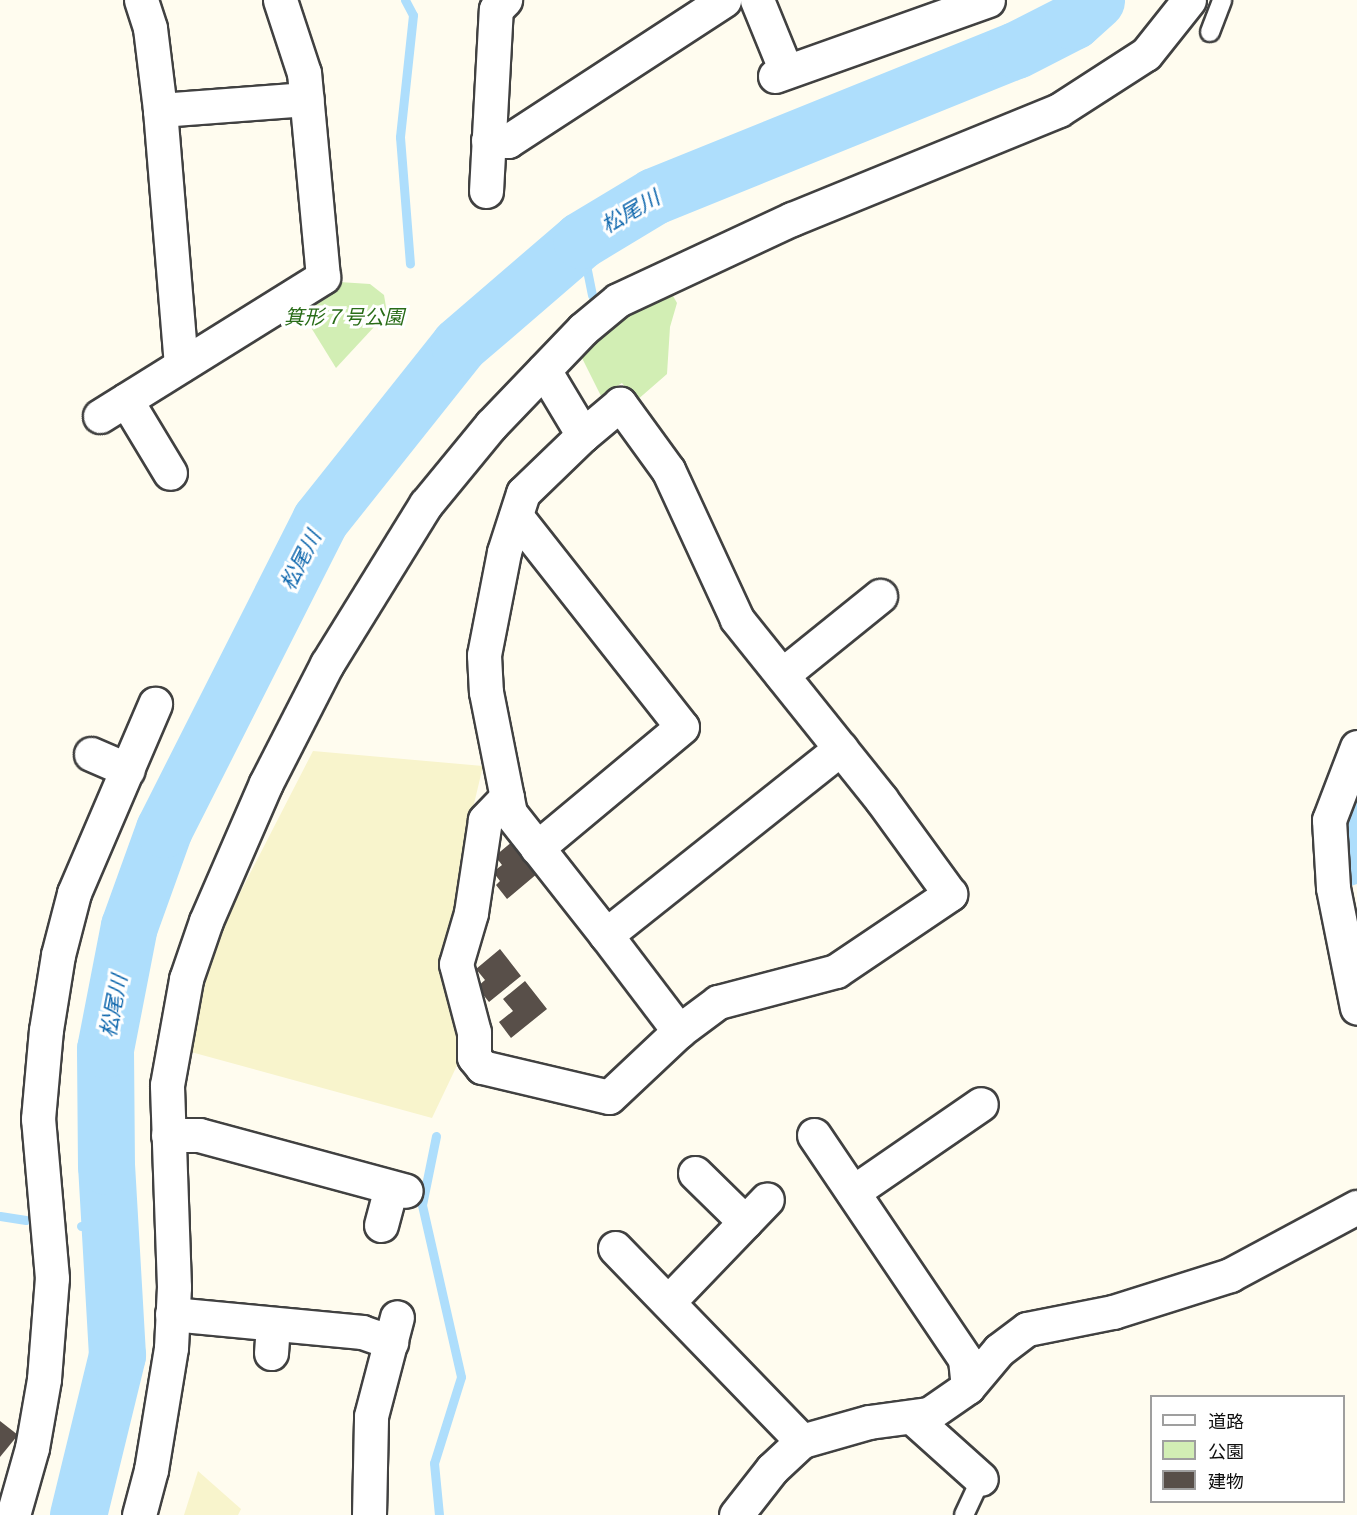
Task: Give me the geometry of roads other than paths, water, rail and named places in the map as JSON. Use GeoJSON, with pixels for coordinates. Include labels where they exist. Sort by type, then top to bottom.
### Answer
{"type":"FeatureCollection","features":[{"type":"Feature","properties":{"kind":"street"},"geometry":{"type":"LineString","coordinates":[[141,0],[150,28],[160,110],[181,365]]}},
{"type":"Feature","properties":{"kind":"street"},"geometry":{"type":"LineString","coordinates":[[170,473],[113,408],[323,277],[304,73],[280,0]]}},
{"type":"Feature","properties":{"kind":"street"},"geometry":{"type":"LineString","coordinates":[[486,191],[496,9],[505,0]]}},
{"type":"Feature","properties":{"kind":"street"},"geometry":{"type":"LineString","coordinates":[[488,140],[508,141],[724,0]]}},
{"type":"Feature","properties":{"kind":"street"},"geometry":{"type":"LineString","coordinates":[[757,0],[780,73],[988,0]]}},
{"type":"Feature","properties":{"kind":"street"},"geometry":{"type":"LineString","coordinates":[[139,1515],[151,1470],[171,1348],[166,1085],[186,979],[206,921],[266,783],[327,664],[426,504],[491,425],[583,328],[618,300],[662,276],[1059,110],[1146,54],[1189,0]]}},
{"type":"Feature","properties":{"kind":"street"},"geometry":{"type":"LineString","coordinates":[[160,110],[307,99]]}},
{"type":"Feature","properties":{"kind":"street"},"geometry":{"type":"LineString","coordinates":[[544,370],[583,435]]}},
{"type":"Feature","properties":{"kind":"street"},"geometry":{"type":"LineString","coordinates":[[507,797],[485,820],[471,913],[456,964],[474,1032],[474,1057],[482,1067],[609,1096],[679,1031],[718,1002],[836,972],[950,894],[841,748],[737,619],[668,470],[620,404],[583,435],[524,493],[504,552],[484,655],[486,692],[507,797],[510,813],[679,1031]]}},
{"type":"Feature","properties":{"kind":"street"},"geometry":{"type":"LineString","coordinates":[[516,516],[682,727],[537,848]]}},
{"type":"Feature","properties":{"kind":"street"},"geometry":{"type":"LineString","coordinates":[[782,675],[880,596]]}},
{"type":"Feature","properties":{"kind":"street"},"geometry":{"type":"LineString","coordinates":[[14,1515],[32,1448],[44,1379],[52,1278],[38,1119],[47,1019],[59,946],[74,893],[155,704]]}},
{"type":"Feature","properties":{"kind":"street"},"geometry":{"type":"LineString","coordinates":[[1357,747],[1329,819],[1333,888],[1357,1008]]}},
{"type":"Feature","properties":{"kind":"street"},"geometry":{"type":"LineString","coordinates":[[606,935],[841,748]]}},
{"type":"Feature","properties":{"kind":"street"},"geometry":{"type":"LineString","coordinates":[[91,754],[128,770]]}},
{"type":"Feature","properties":{"kind":"street"},"geometry":{"type":"LineString","coordinates":[[853,1192],[981,1104]]}},
{"type":"Feature","properties":{"kind":"street"},"geometry":{"type":"LineString","coordinates":[[168,1136],[199,1135],[398,1189],[381,1225]]}},
{"type":"Feature","properties":{"kind":"street"},"geometry":{"type":"LineString","coordinates":[[814,1135],[965,1359],[968,1387]]}},
{"type":"Feature","properties":{"kind":"street"},"geometry":{"type":"LineString","coordinates":[[669,1301],[756,1211],[695,1173]]}},
{"type":"Feature","properties":{"kind":"street"},"geometry":{"type":"LineString","coordinates":[[736,1515],[772,1469],[802,1441],[868,1422],[913,1418],[929,1414],[968,1387],[999,1350],[1027,1329],[1113,1312],[1230,1275],[1357,1207]]}},
{"type":"Feature","properties":{"kind":"street"},"geometry":{"type":"LineString","coordinates":[[615,1248],[669,1301],[802,1441]]}},
{"type":"Feature","properties":{"kind":"street"},"geometry":{"type":"LineString","coordinates":[[172,1314],[272,1338],[394,1330],[371,1416],[369,1515]]}},
{"type":"Feature","properties":{"kind":"street"},"geometry":{"type":"LineString","coordinates":[[913,1418],[981,1479]]}},
{"type":"Feature","properties":{"kind":"lane"},"geometry":{"type":"LineString","coordinates":[[1210,32],[1222,0]]}},
{"type":"Feature","properties":{"kind":"lane"},"geometry":{"type":"LineString","coordinates":[[964,1515],[981,1479]]}},
{"type":"Feature","properties":{"kind":"water"},"geometry":{"type":"Polygon","coordinates":[[[1357,784],[1357,884],[1345,888],[1349,809],[1357,784]]]}},
{"type":"Feature","properties":{"kind":"waterway"},"geometry":{"type":"LineString","coordinates":[[405,0],[413,15],[400,137],[410,264]]}},
{"type":"Feature","properties":{"kind":"waterway","name":"松尾川"},"geometry":{"type":"LineString","coordinates":[[78,1515],[117,1355],[106,1166],[105,1049],[129,926],[164,829],[320,520],[459,345],[581,240],[654,196],[1016,50],[1073,21],[1096,0]]}},
{"type":"Feature","properties":{"kind":"waterway"},"geometry":{"type":"LineString","coordinates":[[581,240],[592,295]]}},
{"type":"Feature","properties":{"kind":"waterway"},"geometry":{"type":"LineString","coordinates":[[436,1136],[422,1205],[461,1377],[434,1463],[439,1515]]}},
{"type":"Feature","properties":{"kind":"waterway"},"geometry":{"type":"LineString","coordinates":[[0,1216],[26,1220]]}},
{"type":"Feature","properties":{"kind":"waterway"},"geometry":{"type":"LineString","coordinates":[[81,1226],[110,1229]]}},
{"type":"Feature","properties":{"kind":"park label","name":"箕形７号公園"},"geometry":{"type":"Point","coordinates":[344,316]}}]}
